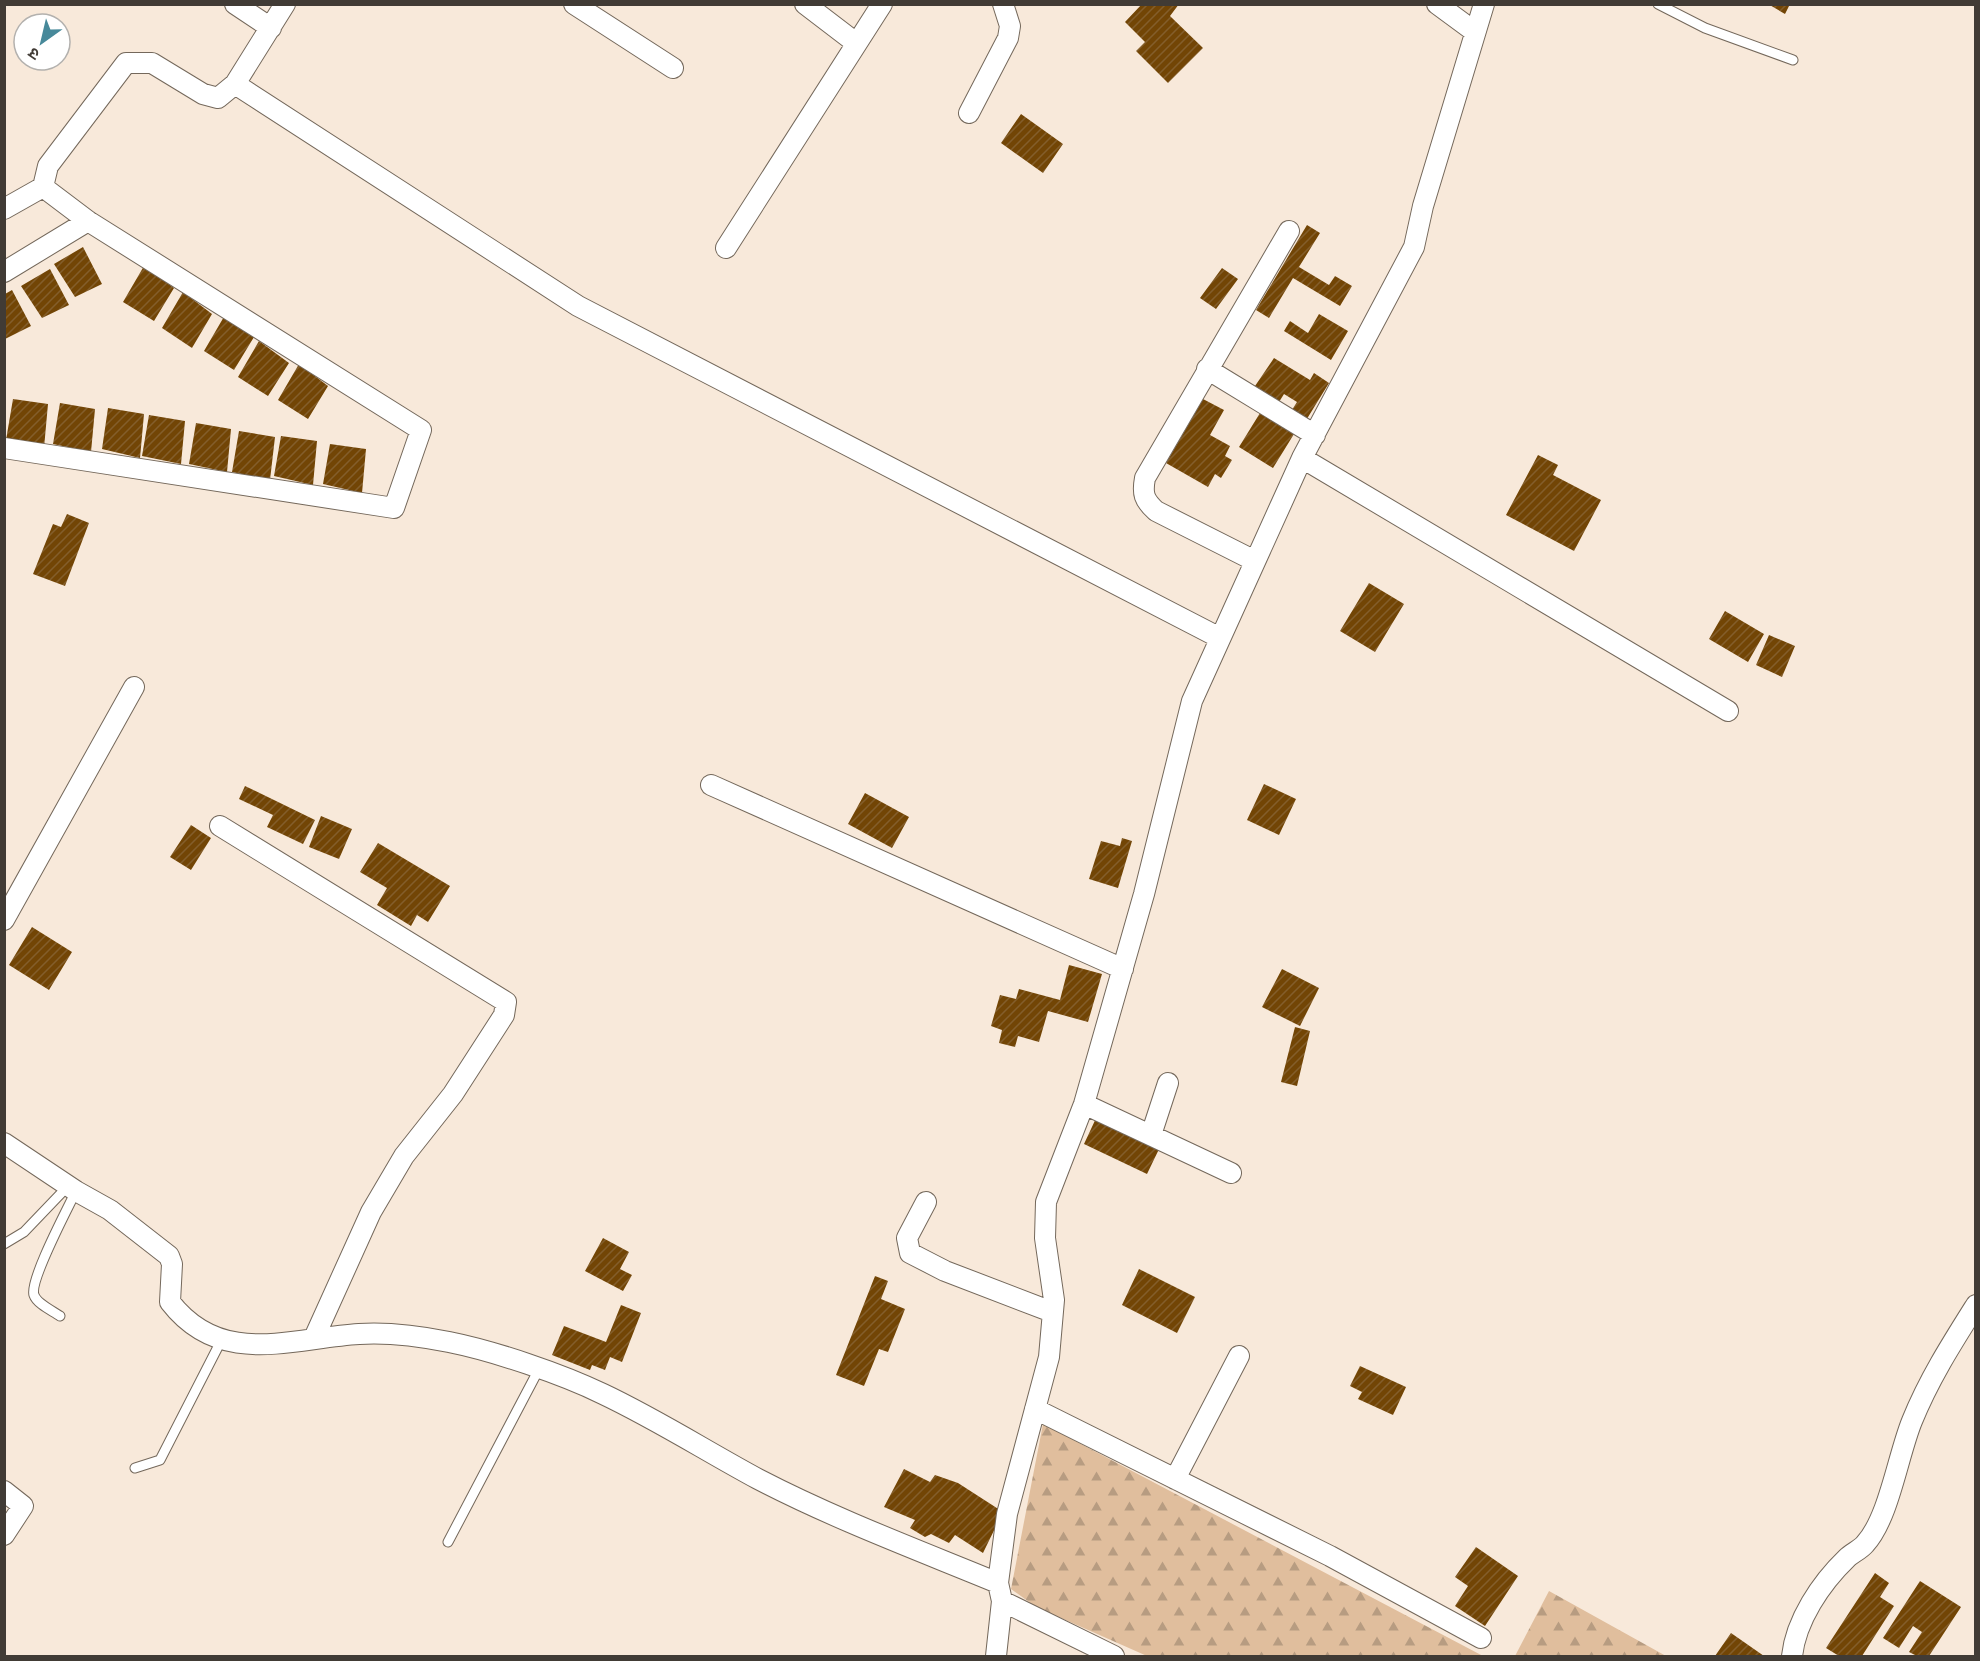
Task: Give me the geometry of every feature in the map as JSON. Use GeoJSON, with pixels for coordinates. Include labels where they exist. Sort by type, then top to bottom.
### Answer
{"type":"FeatureCollection","features":[{"type":"Feature","properties":{"kind":"street"},"geometry":{"type":"LineString","coordinates":[[235,4],[271,28]]}},
{"type":"Feature","properties":{"kind":"street"},"geometry":{"type":"LineString","coordinates":[[44,187],[48,166],[126,63],[152,63],[203,94],[218,98],[235,84],[285,4]]}},
{"type":"Feature","properties":{"kind":"street"},"geometry":{"type":"LineString","coordinates":[[574,4],[673,68]]}},
{"type":"Feature","properties":{"kind":"street"},"geometry":{"type":"LineString","coordinates":[[806,4],[856,43]]}},
{"type":"Feature","properties":{"kind":"street"},"geometry":{"type":"LineString","coordinates":[[726,248],[882,4]]}},
{"type":"Feature","properties":{"kind":"street"},"geometry":{"type":"LineString","coordinates":[[969,113],[1008,38],[1010,26],[1002,4]]}},
{"type":"Feature","properties":{"kind":"street"},"geometry":{"type":"LineString","coordinates":[[1437,4],[1475,32]]}},
{"type":"Feature","properties":{"kind":"street"},"geometry":{"type":"LineString","coordinates":[[996,1656],[1007,1514],[1049,1357],[1054,1300],[1045,1238],[1046,1202],[1084,1104],[1144,894],[1192,701],[1302,458],[1414,247],[1423,207],[1484,4]]}},
{"type":"Feature","properties":{"kind":"street"},"geometry":{"type":"LineString","coordinates":[[235,84],[578,306],[1220,638]]}},
{"type":"Feature","properties":{"kind":"street"},"geometry":{"type":"LineString","coordinates":[[4,209],[44,187]]}},
{"type":"Feature","properties":{"kind":"street"},"geometry":{"type":"LineString","coordinates":[[4,448],[393,508],[421,430],[88,221],[44,187]]}},
{"type":"Feature","properties":{"kind":"street"},"geometry":{"type":"LineString","coordinates":[[4,272],[88,221]]}},
{"type":"Feature","properties":{"kind":"street"},"geometry":{"type":"LineString","coordinates":[[1255,561],[1156,511],[1145,502],[1143,491],[1145,478],[1289,231]]}},
{"type":"Feature","properties":{"kind":"street"},"geometry":{"type":"LineString","coordinates":[[1207,369],[1315,435]]}},
{"type":"Feature","properties":{"kind":"street"},"geometry":{"type":"LineString","coordinates":[[1302,458],[1728,711]]}},
{"type":"Feature","properties":{"kind":"street"},"geometry":{"type":"LineString","coordinates":[[4,920],[134,687]]}},
{"type":"Feature","properties":{"kind":"street"},"geometry":{"type":"LineString","coordinates":[[711,785],[1123,969]]}},
{"type":"Feature","properties":{"kind":"street"},"geometry":{"type":"LineString","coordinates":[[220,826],[506,1002],[504,1015],[453,1094],[404,1156],[371,1212],[314,1338]]}},
{"type":"Feature","properties":{"kind":"street"},"geometry":{"type":"LineString","coordinates":[[1151,1136],[1168,1083]]}},
{"type":"Feature","properties":{"kind":"street"},"geometry":{"type":"LineString","coordinates":[[1084,1104],[1231,1173]]}},
{"type":"Feature","properties":{"kind":"street"},"geometry":{"type":"LineString","coordinates":[[4,1143],[110,1210],[170,1256],[172,1264],[170,1302],[180,1315],[222,1339],[264,1346],[314,1338],[398,1333],[451,1342],[539,1369],[601,1393],[758,1479],[1000,1592],[1113,1656]]}},
{"type":"Feature","properties":{"kind":"street"},"geometry":{"type":"LineString","coordinates":[[926,1202],[908,1239],[910,1252],[945,1271],[1052,1312]]}},
{"type":"Feature","properties":{"kind":"street"},"geometry":{"type":"LineString","coordinates":[[1792,1656],[1805,1614],[1822,1587],[1846,1559],[1865,1544],[1877,1526],[1912,1422],[1947,1348],[1966,1336],[1976,1305]]}},
{"type":"Feature","properties":{"kind":"street"},"geometry":{"type":"LineString","coordinates":[[1175,1479],[1239,1356]]}},
{"type":"Feature","properties":{"kind":"street"},"geometry":{"type":"LineString","coordinates":[[1035,1409],[1330,1556],[1480,1638]]}},
{"type":"Feature","properties":{"kind":"street"},"geometry":{"type":"LineString","coordinates":[[4,1491],[23,1506],[4,1535]]}},
{"type":"Feature","properties":{"kind":"lane"},"geometry":{"type":"LineString","coordinates":[[1658,4],[1705,28],[1793,60]]}},
{"type":"Feature","properties":{"kind":"lane"},"geometry":{"type":"LineString","coordinates":[[4,1244],[24,1232],[73,1188]]}},
{"type":"Feature","properties":{"kind":"lane"},"geometry":{"type":"LineString","coordinates":[[60,1316],[37,1299],[33,1289],[73,1188]]}},
{"type":"Feature","properties":{"kind":"lane"},"geometry":{"type":"LineString","coordinates":[[135,1468],[160,1460],[222,1339]]}},
{"type":"Feature","properties":{"kind":"lane"},"geometry":{"type":"LineString","coordinates":[[448,1542],[539,1369]]}},
{"type":"Feature","properties":{"kind":"green space"},"geometry":{"type":"Polygon","coordinates":[[[1043,1424],[1483,1656],[1147,1656],[1036,1607],[1011,1589],[1043,1424]]]}},
{"type":"Feature","properties":{"kind":"green space"},"geometry":{"type":"Polygon","coordinates":[[[1549,1591],[1666,1656],[1515,1656],[1549,1591]]]}},
{"type":"Feature","properties":{"kind":"building"},"geometry":{"type":"Polygon","coordinates":[[[1142,4],[1179,4],[1170,16],[1203,48],[1168,83],[1136,51],[1145,42],[1125,22],[1142,4]]]}},
{"type":"Feature","properties":{"kind":"building"},"geometry":{"type":"Polygon","coordinates":[[[1768,4],[1790,4],[1785,14],[1768,4]]]}},
{"type":"Feature","properties":{"kind":"building"},"geometry":{"type":"Polygon","coordinates":[[[1021,114],[1063,144],[1043,173],[1001,143],[1021,114]]]}},
{"type":"Feature","properties":{"kind":"building"},"geometry":{"type":"Polygon","coordinates":[[[1307,225],[1320,233],[1299,267],[1329,285],[1335,276],[1352,286],[1340,306],[1293,278],[1269,318],[1256,310],[1307,225]]]}},
{"type":"Feature","properties":{"kind":"building"},"geometry":{"type":"Polygon","coordinates":[[[83,247],[102,284],[75,297],[54,264],[83,247]]]}},
{"type":"Feature","properties":{"kind":"building"},"geometry":{"type":"Polygon","coordinates":[[[144,266],[174,288],[154,321],[123,302],[144,266]]]}},
{"type":"Feature","properties":{"kind":"building"},"geometry":{"type":"Polygon","coordinates":[[[1222,268],[1238,279],[1216,309],[1200,298],[1222,268]]]}},
{"type":"Feature","properties":{"kind":"building"},"geometry":{"type":"Polygon","coordinates":[[[50,269],[69,305],[42,318],[21,286],[50,269]]]}},
{"type":"Feature","properties":{"kind":"building"},"geometry":{"type":"Polygon","coordinates":[[[12,290],[31,326],[5,339],[5,294],[12,290]]]}},
{"type":"Feature","properties":{"kind":"building"},"geometry":{"type":"Polygon","coordinates":[[[183,292],[212,314],[192,348],[162,328],[183,292]]]}},
{"type":"Feature","properties":{"kind":"building"},"geometry":{"type":"Polygon","coordinates":[[[1319,314],[1348,331],[1331,360],[1284,331],[1290,321],[1308,333],[1319,314]]]}},
{"type":"Feature","properties":{"kind":"building"},"geometry":{"type":"Polygon","coordinates":[[[225,315],[254,337],[234,370],[204,351],[225,315]]]}},
{"type":"Feature","properties":{"kind":"building"},"geometry":{"type":"Polygon","coordinates":[[[259,341],[289,363],[268,396],[238,377],[259,341]]]}},
{"type":"Feature","properties":{"kind":"building"},"geometry":{"type":"Polygon","coordinates":[[[1274,358],[1310,380],[1314,373],[1329,383],[1305,422],[1290,413],[1297,402],[1284,394],[1279,402],[1255,386],[1274,358]]]}},
{"type":"Feature","properties":{"kind":"building"},"geometry":{"type":"Polygon","coordinates":[[[299,364],[328,386],[308,419],[278,400],[299,364]]]}},
{"type":"Feature","properties":{"kind":"building"},"geometry":{"type":"Polygon","coordinates":[[[13,399],[48,404],[44,448],[6,440],[13,399]]]}},
{"type":"Feature","properties":{"kind":"building"},"geometry":{"type":"Polygon","coordinates":[[[1203,399],[1224,410],[1210,435],[1230,446],[1225,456],[1232,460],[1221,478],[1215,474],[1208,487],[1166,463],[1203,399]]]}},
{"type":"Feature","properties":{"kind":"building"},"geometry":{"type":"Polygon","coordinates":[[[60,403],[95,409],[91,452],[53,444],[60,403]]]}},
{"type":"Feature","properties":{"kind":"building"},"geometry":{"type":"Polygon","coordinates":[[[108,408],[144,414],[140,458],[102,449],[108,408]]]}},
{"type":"Feature","properties":{"kind":"building"},"geometry":{"type":"Polygon","coordinates":[[[1260,413],[1294,434],[1273,468],[1239,447],[1260,413]]]}},
{"type":"Feature","properties":{"kind":"building"},"geometry":{"type":"Polygon","coordinates":[[[149,415],[185,421],[181,464],[142,456],[149,415]]]}},
{"type":"Feature","properties":{"kind":"building"},"geometry":{"type":"Polygon","coordinates":[[[196,423],[231,429],[227,472],[189,464],[196,423]]]}},
{"type":"Feature","properties":{"kind":"building"},"geometry":{"type":"Polygon","coordinates":[[[239,431],[275,437],[270,480],[232,472],[239,431]]]}},
{"type":"Feature","properties":{"kind":"building"},"geometry":{"type":"Polygon","coordinates":[[[281,436],[317,441],[313,485],[274,476],[281,436]]]}},
{"type":"Feature","properties":{"kind":"building"},"geometry":{"type":"Polygon","coordinates":[[[330,444],[366,449],[362,493],[323,484],[330,444]]]}},
{"type":"Feature","properties":{"kind":"building"},"geometry":{"type":"Polygon","coordinates":[[[1538,455],[1558,465],[1553,475],[1601,500],[1574,551],[1506,515],[1538,455]]]}},
{"type":"Feature","properties":{"kind":"building"},"geometry":{"type":"Polygon","coordinates":[[[67,514],[89,523],[65,586],[33,574],[53,524],[61,527],[67,514]]]}},
{"type":"Feature","properties":{"kind":"building"},"geometry":{"type":"Polygon","coordinates":[[[1369,583],[1404,604],[1375,652],[1340,631],[1369,583]]]}},
{"type":"Feature","properties":{"kind":"building"},"geometry":{"type":"Polygon","coordinates":[[[1725,611],[1764,634],[1748,662],[1709,639],[1725,611]]]}},
{"type":"Feature","properties":{"kind":"building"},"geometry":{"type":"Polygon","coordinates":[[[1769,635],[1795,646],[1782,677],[1756,665],[1769,635]]]}},
{"type":"Feature","properties":{"kind":"building"},"geometry":{"type":"Polygon","coordinates":[[[1264,784],[1296,799],[1279,835],[1247,820],[1264,784]]]}},
{"type":"Feature","properties":{"kind":"building"},"geometry":{"type":"Polygon","coordinates":[[[245,786],[315,820],[303,844],[267,827],[273,815],[239,799],[245,786]]]}},
{"type":"Feature","properties":{"kind":"building"},"geometry":{"type":"Polygon","coordinates":[[[865,793],[909,817],[892,848],[848,824],[865,793]]]}},
{"type":"Feature","properties":{"kind":"building"},"geometry":{"type":"Polygon","coordinates":[[[321,816],[352,829],[339,859],[309,847],[321,816]]]}},
{"type":"Feature","properties":{"kind":"building"},"geometry":{"type":"Polygon","coordinates":[[[191,825],[211,838],[191,870],[170,857],[191,825]]]}},
{"type":"Feature","properties":{"kind":"building"},"geometry":{"type":"Polygon","coordinates":[[[1122,838],[1132,841],[1118,888],[1089,879],[1101,841],[1120,846],[1122,838]]]}},
{"type":"Feature","properties":{"kind":"building"},"geometry":{"type":"Polygon","coordinates":[[[378,843],[450,886],[428,922],[417,915],[411,926],[377,905],[387,888],[360,872],[378,843]]]}},
{"type":"Feature","properties":{"kind":"building"},"geometry":{"type":"Polygon","coordinates":[[[32,927],[72,952],[49,990],[9,965],[32,927]]]}},
{"type":"Feature","properties":{"kind":"building"},"geometry":{"type":"Polygon","coordinates":[[[1069,965],[1102,974],[1088,1022],[1048,1011],[1039,1042],[1018,1036],[1015,1047],[999,1043],[1002,1030],[991,1026],[1000,995],[1016,999],[1019,989],[1060,1000],[1069,965]]]}},
{"type":"Feature","properties":{"kind":"building"},"geometry":{"type":"Polygon","coordinates":[[[1282,969],[1319,988],[1300,1026],[1262,1007],[1282,969]]]}},
{"type":"Feature","properties":{"kind":"building"},"geometry":{"type":"Polygon","coordinates":[[[1295,1027],[1310,1031],[1297,1086],[1281,1082],[1295,1027]]]}},
{"type":"Feature","properties":{"kind":"building"},"geometry":{"type":"Polygon","coordinates":[[[1098,1114],[1161,1145],[1147,1174],[1084,1144],[1098,1114]]]}},
{"type":"Feature","properties":{"kind":"building"},"geometry":{"type":"Polygon","coordinates":[[[603,1238],[629,1252],[620,1269],[632,1275],[623,1291],[585,1271],[603,1238]]]}},
{"type":"Feature","properties":{"kind":"building"},"geometry":{"type":"Polygon","coordinates":[[[1139,1269],[1195,1297],[1177,1333],[1122,1305],[1139,1269]]]}},
{"type":"Feature","properties":{"kind":"building"},"geometry":{"type":"Polygon","coordinates":[[[875,1276],[888,1281],[881,1299],[905,1309],[888,1352],[879,1349],[864,1386],[836,1375],[875,1276]]]}},
{"type":"Feature","properties":{"kind":"building"},"geometry":{"type":"Polygon","coordinates":[[[621,1305],[641,1313],[622,1362],[610,1357],[605,1370],[592,1365],[590,1370],[552,1355],[564,1326],[606,1342],[621,1305]]]}},
{"type":"Feature","properties":{"kind":"building"},"geometry":{"type":"Polygon","coordinates":[[[1360,1366],[1406,1387],[1393,1415],[1358,1399],[1362,1392],[1350,1386],[1360,1366]]]}},
{"type":"Feature","properties":{"kind":"building"},"geometry":{"type":"Polygon","coordinates":[[[904,1469],[930,1482],[935,1475],[958,1483],[1003,1512],[983,1553],[955,1535],[949,1543],[931,1534],[925,1537],[910,1528],[915,1520],[884,1507],[904,1469]]]}},
{"type":"Feature","properties":{"kind":"building"},"geometry":{"type":"Polygon","coordinates":[[[1476,1547],[1518,1576],[1485,1626],[1455,1606],[1468,1586],[1455,1577],[1476,1547]]]}},
{"type":"Feature","properties":{"kind":"building"},"geometry":{"type":"Polygon","coordinates":[[[1875,1573],[1889,1583],[1880,1597],[1894,1606],[1862,1656],[1839,1656],[1826,1648],[1875,1573]]]}},
{"type":"Feature","properties":{"kind":"building"},"geometry":{"type":"Polygon","coordinates":[[[1920,1581],[1961,1607],[1929,1656],[1917,1656],[1909,1652],[1922,1632],[1913,1626],[1899,1648],[1883,1638],[1920,1581]]]}},
{"type":"Feature","properties":{"kind":"building"},"geometry":{"type":"Polygon","coordinates":[[[1731,1633],[1764,1656],[1715,1656],[1731,1633]]]}}]}
